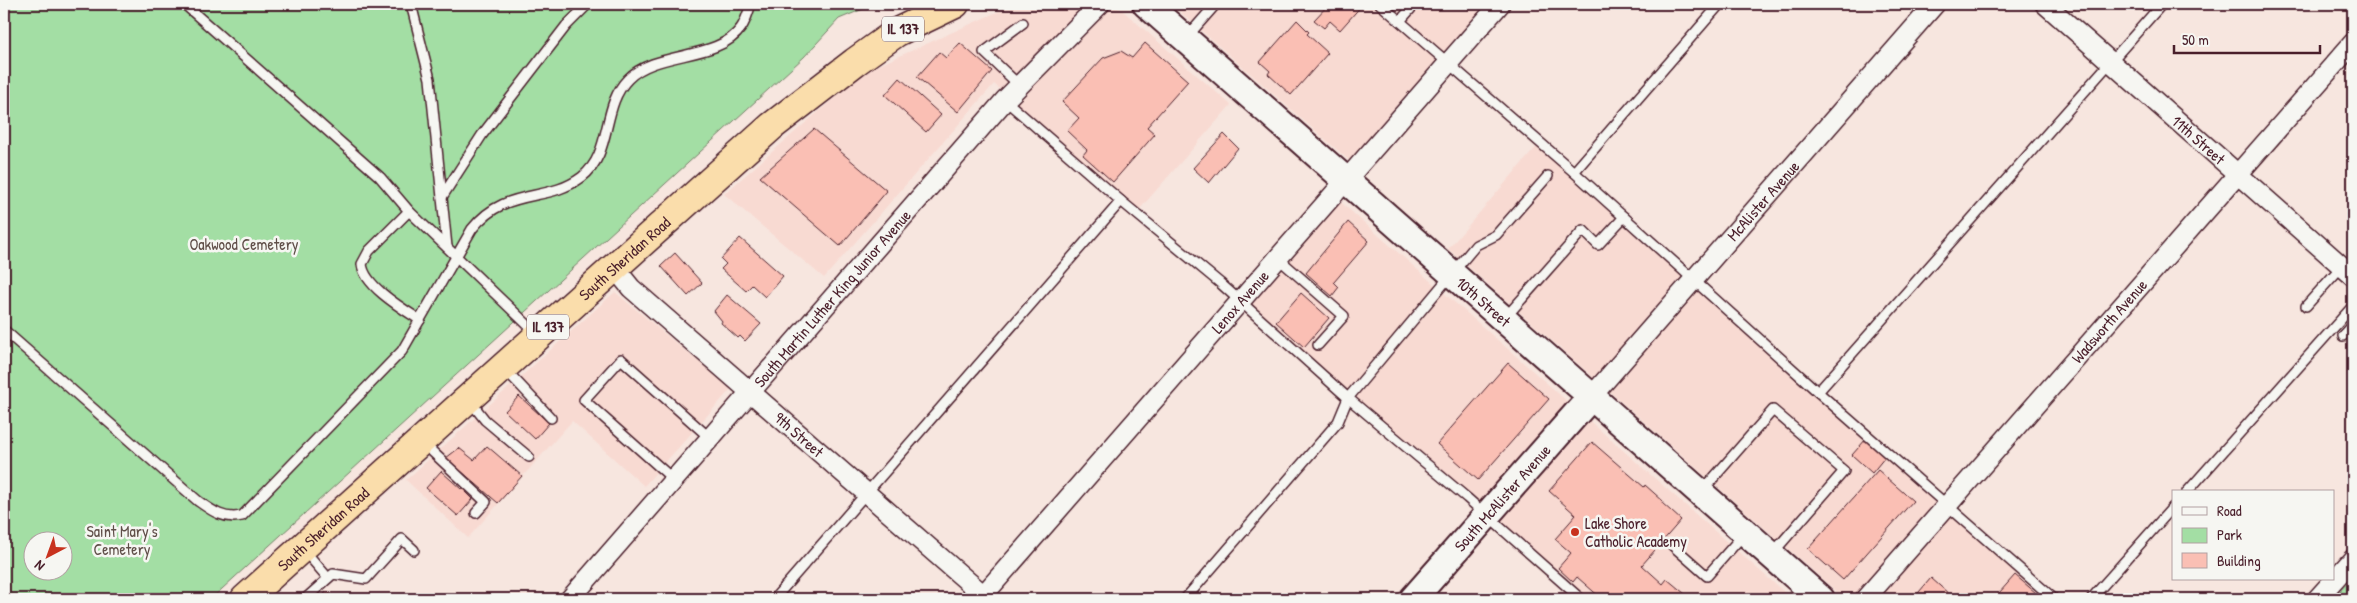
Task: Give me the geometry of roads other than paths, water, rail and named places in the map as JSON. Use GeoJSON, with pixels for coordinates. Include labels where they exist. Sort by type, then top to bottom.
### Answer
{"type":"FeatureCollection","features":[{"type":"Feature","properties":{"kind":"highway","name":"South Sheridan Road"},"geometry":{"type":"LineString","coordinates":[[245,599],[772,126],[897,32],[955,4]]}},
{"type":"Feature","properties":{"kind":"street","name":"South Martin Luther King Junior Avenue"},"geometry":{"type":"LineString","coordinates":[[570,599],[1006,100],[1100,4]]}},
{"type":"Feature","properties":{"kind":"street","name":"10th Street"},"geometry":{"type":"LineString","coordinates":[[1146,4],[1821,599]]}},
{"type":"Feature","properties":{"kind":"street","name":"Lenox Avenue"},"geometry":{"type":"LineString","coordinates":[[984,598],[1500,4]]}},
{"type":"Feature","properties":{"kind":"street","name":"McAlister Avenue"},"geometry":{"type":"LineString","coordinates":[[1591,397],[1935,4]]}},
{"type":"Feature","properties":{"kind":"street","name":"11th Street"},"geometry":{"type":"LineString","coordinates":[[2045,4],[2347,271]]}},
{"type":"Feature","properties":{"kind":"street","name":"Wadsworth Avenue"},"geometry":{"type":"LineString","coordinates":[[1865,599],[2353,42]]}},
{"type":"Feature","properties":{"kind":"street","name":"9th Street"},"geometry":{"type":"LineString","coordinates":[[614,267],[630,288],[984,598]]}},
{"type":"Feature","properties":{"kind":"street","name":"South McAlister Avenue"},"geometry":{"type":"LineString","coordinates":[[1413,599],[1591,397]]}},
{"type":"Feature","properties":{"kind":"street"},"geometry":{"type":"LineString","coordinates":[[2317,599],[2353,559]]}},
{"type":"Feature","properties":{"kind":"lane"},"geometry":{"type":"LineString","coordinates":[[184,4],[369,167],[409,210],[538,336]]}},
{"type":"Feature","properties":{"kind":"lane"},"geometry":{"type":"LineString","coordinates":[[411,4],[430,79],[447,247]]}},
{"type":"Feature","properties":{"kind":"lane"},"geometry":{"type":"LineString","coordinates":[[442,197],[482,135],[566,26],[588,4]]}},
{"type":"Feature","properties":{"kind":"lane"},"geometry":{"type":"LineString","coordinates":[[4,330],[212,512],[234,518],[242,516],[394,362],[402,352],[472,229],[482,217],[491,210],[522,197],[573,184],[584,175],[600,155],[614,100],[629,78],[640,70],[656,63],[724,42],[741,28],[751,4]]}},
{"type":"Feature","properties":{"kind":"lane"},"geometry":{"type":"LineString","coordinates":[[1185,39],[1216,4]]}},
{"type":"Feature","properties":{"kind":"lane"},"geometry":{"type":"LineString","coordinates":[[1380,4],[1574,172],[1818,392],[2054,599]]}},
{"type":"Feature","properties":{"kind":"lane"},"geometry":{"type":"LineString","coordinates":[[1400,22],[1415,4]]}},
{"type":"Feature","properties":{"kind":"lane"},"geometry":{"type":"LineString","coordinates":[[1574,172],[1720,4]]}},
{"type":"Feature","properties":{"kind":"lane"},"geometry":{"type":"LineString","coordinates":[[1818,392],[2162,4]]}},
{"type":"Feature","properties":{"kind":"lane"},"geometry":{"type":"LineString","coordinates":[[1020,86],[984,52],[1024,23]]}},
{"type":"Feature","properties":{"kind":"lane"},"geometry":{"type":"LineString","coordinates":[[1006,100],[1581,599]]}},
{"type":"Feature","properties":{"kind":"lane"},"geometry":{"type":"LineString","coordinates":[[1185,599],[1338,422],[1348,398],[1476,245],[1496,235],[1548,176]]}},
{"type":"Feature","properties":{"kind":"lane"},"geometry":{"type":"LineString","coordinates":[[774,599],[1121,201]]}},
{"type":"Feature","properties":{"kind":"lane"},"geometry":{"type":"LineString","coordinates":[[409,210],[370,251],[362,264],[367,278],[398,306],[420,320]]}},
{"type":"Feature","properties":{"kind":"lane"},"geometry":{"type":"LineString","coordinates":[[1503,320],[1584,230],[1598,245],[1624,217]]}},
{"type":"Feature","properties":{"kind":"lane"},"geometry":{"type":"LineString","coordinates":[[1279,259],[1344,316],[1318,345]]}},
{"type":"Feature","properties":{"kind":"lane"},"geometry":{"type":"LineString","coordinates":[[2306,306],[2347,271]]}},
{"type":"Feature","properties":{"kind":"lane"},"geometry":{"type":"LineString","coordinates":[[2189,490],[2353,306]]}},
{"type":"Feature","properties":{"kind":"lane"},"geometry":{"type":"LineString","coordinates":[[2343,336],[2353,324]]}},
{"type":"Feature","properties":{"kind":"lane"},"geometry":{"type":"LineString","coordinates":[[674,480],[584,400],[621,359],[710,438]]}},
{"type":"Feature","properties":{"kind":"lane"},"geometry":{"type":"LineString","coordinates":[[504,367],[551,418]]}},
{"type":"Feature","properties":{"kind":"lane"},"geometry":{"type":"LineString","coordinates":[[468,398],[484,420],[529,457]]}},
{"type":"Feature","properties":{"kind":"lane"},"geometry":{"type":"LineString","coordinates":[[1700,493],[1773,410],[1844,471],[1771,556]]}},
{"type":"Feature","properties":{"kind":"lane"},"geometry":{"type":"LineString","coordinates":[[421,441],[486,502],[476,513]]}},
{"type":"Feature","properties":{"kind":"lane"},"geometry":{"type":"LineString","coordinates":[[2091,599],[2172,508]]}},
{"type":"Feature","properties":{"kind":"lane"},"geometry":{"type":"LineString","coordinates":[[1673,546],[1707,576],[1745,533]]}},
{"type":"Feature","properties":{"kind":"lane"},"geometry":{"type":"LineString","coordinates":[[304,599],[333,574],[366,579],[402,539],[414,550]]}},
{"type":"Feature","properties":{"kind":"lane"},"geometry":{"type":"LineString","coordinates":[[302,548],[328,578]]}},
{"type":"Feature","properties":{"kind":"place","name":"Lake Shore Catholic Academy"},"geometry":{"type":"Point","coordinates":[1575,532]}},
{"type":"Feature","properties":{"kind":"park label","name":"Oakwood Cemetery"},"geometry":{"type":"Point","coordinates":[244,244]}},
{"type":"Feature","properties":{"kind":"park label","name":"Saint Mary's Cemetery"},"geometry":{"type":"Point","coordinates":[122,540]}}]}
